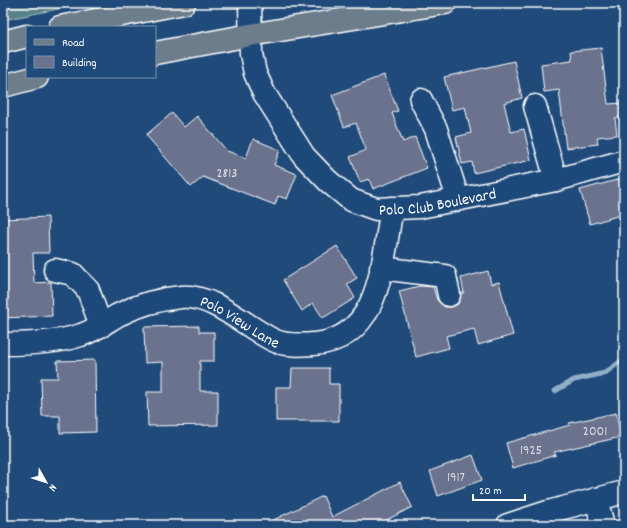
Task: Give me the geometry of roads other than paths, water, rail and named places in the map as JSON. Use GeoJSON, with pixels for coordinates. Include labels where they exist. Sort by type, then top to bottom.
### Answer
{"type":"FeatureCollection","features":[{"type":"Feature","properties":{"kind":"main road"},"geometry":{"type":"LineString","coordinates":[[65,26],[184,3]]}},
{"type":"Feature","properties":{"kind":"main road"},"geometry":{"type":"LineString","coordinates":[[156,53],[250,35],[445,3]]}},
{"type":"Feature","properties":{"kind":"main road"},"geometry":{"type":"LineString","coordinates":[[3,42],[26,36]]}},
{"type":"Feature","properties":{"kind":"main road"},"geometry":{"type":"LineString","coordinates":[[3,86],[33,78]]}},
{"type":"Feature","properties":{"kind":"street","name":"Polo Club Boulevard"},"geometry":{"type":"LineString","coordinates":[[250,3],[250,35],[253,61],[261,86],[304,156],[328,181],[351,200],[376,209],[420,207],[556,180],[624,161]]}},
{"type":"Feature","properties":{"kind":"street"},"geometry":{"type":"LineString","coordinates":[[421,100],[436,129],[458,199]]}},
{"type":"Feature","properties":{"kind":"street"},"geometry":{"type":"LineString","coordinates":[[535,106],[556,180]]}},
{"type":"Feature","properties":{"kind":"street","name":"Polo View Lane"},"geometry":{"type":"LineString","coordinates":[[3,344],[45,342],[81,336],[117,316],[139,306],[165,298],[185,296],[206,301],[274,341],[297,346],[326,343],[347,335],[364,318],[377,289],[392,208]]}},
{"type":"Feature","properties":{"kind":"street"},"geometry":{"type":"LineString","coordinates":[[381,268],[445,276],[449,294]]}},
{"type":"Feature","properties":{"kind":"street"},"geometry":{"type":"LineString","coordinates":[[55,270],[73,274],[88,290],[101,326]]}},
{"type":"Feature","properties":{"kind":"street"},"geometry":{"type":"LineString","coordinates":[[508,525],[624,492]]}},
{"type":"Feature","properties":{"kind":"street"},"geometry":{"type":"LineString","coordinates":[[596,499],[603,525]]}},
{"type":"Feature","properties":{"kind":"waterway"},"geometry":{"type":"LineString","coordinates":[[555,391],[574,380],[605,373],[624,359]]}}]}
